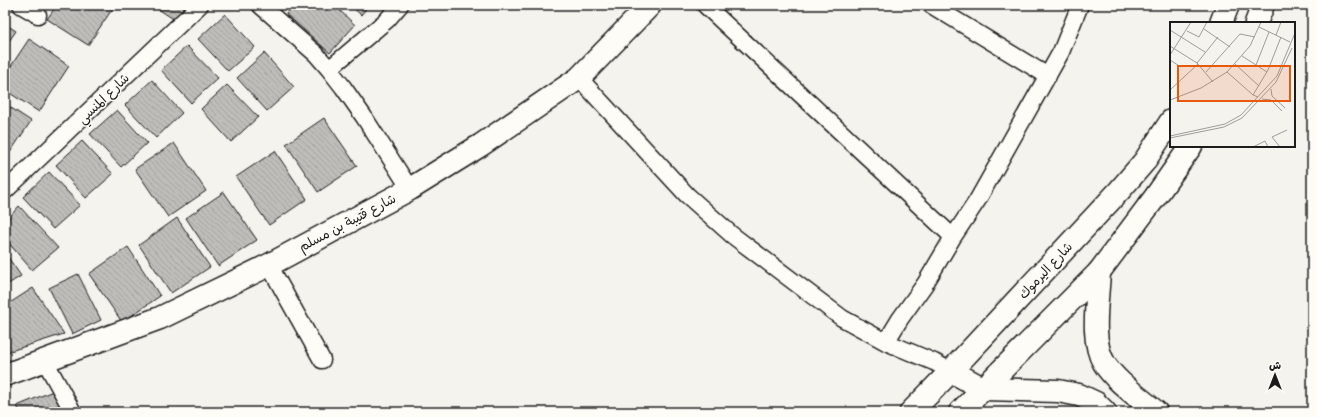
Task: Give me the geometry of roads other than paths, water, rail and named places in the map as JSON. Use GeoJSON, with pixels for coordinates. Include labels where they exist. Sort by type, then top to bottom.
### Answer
{"type":"FeatureCollection","features":[{"type":"Feature","properties":{"kind":"main road","name":"شارع قتيبة بن مسلم"},"geometry":{"type":"LineString","coordinates":[[5,375],[160,318],[269,265],[410,189],[481,145],[579,78],[650,5]]}},
{"type":"Feature","properties":{"kind":"main road"},"geometry":{"type":"LineString","coordinates":[[1221,22],[1228,5]]}},
{"type":"Feature","properties":{"kind":"main road"},"geometry":{"type":"LineString","coordinates":[[1256,22],[1263,5]]}},
{"type":"Feature","properties":{"kind":"main road","name":"شارع اليرموك"},"geometry":{"type":"LineString","coordinates":[[911,412],[1119,190],[1144,162],[1170,123]]}},
{"type":"Feature","properties":{"kind":"main road"},"geometry":{"type":"LineString","coordinates":[[960,412],[1100,272],[1156,196],[1189,147]]}},
{"type":"Feature","properties":{"kind":"main road"},"geometry":{"type":"LineString","coordinates":[[1100,272],[1095,332],[1103,363],[1113,375],[1156,412]]}},
{"type":"Feature","properties":{"kind":"main road"},"geometry":{"type":"LineString","coordinates":[[951,371],[984,389],[1051,391],[1079,395],[1096,403],[1105,412]]}},
{"type":"Feature","properties":{"kind":"street"},"geometry":{"type":"LineString","coordinates":[[21,5],[38,15]]}},
{"type":"Feature","properties":{"kind":"street","name":"شارع المنسي"},"geometry":{"type":"LineString","coordinates":[[8,185],[200,5]]}},
{"type":"Feature","properties":{"kind":"street"},"geometry":{"type":"LineString","coordinates":[[260,5],[316,54],[329,69],[360,111],[410,189]]}},
{"type":"Feature","properties":{"kind":"street"},"geometry":{"type":"LineString","coordinates":[[329,69],[387,20],[400,5]]}},
{"type":"Feature","properties":{"kind":"street"},"geometry":{"type":"LineString","coordinates":[[705,5],[952,237]]}},
{"type":"Feature","properties":{"kind":"street"},"geometry":{"type":"LineString","coordinates":[[931,5],[1048,76]]}},
{"type":"Feature","properties":{"kind":"street"},"geometry":{"type":"LineString","coordinates":[[886,342],[900,319],[925,284],[952,237],[977,201],[1061,52],[1080,5]]}},
{"type":"Feature","properties":{"kind":"street"},"geometry":{"type":"LineString","coordinates":[[579,78],[687,195],[732,235],[842,318],[886,342],[934,362],[951,371]]}},
{"type":"Feature","properties":{"kind":"street"},"geometry":{"type":"LineString","coordinates":[[269,265],[322,360]]}},
{"type":"Feature","properties":{"kind":"street"},"geometry":{"type":"LineString","coordinates":[[45,361],[73,412]]}}]}
